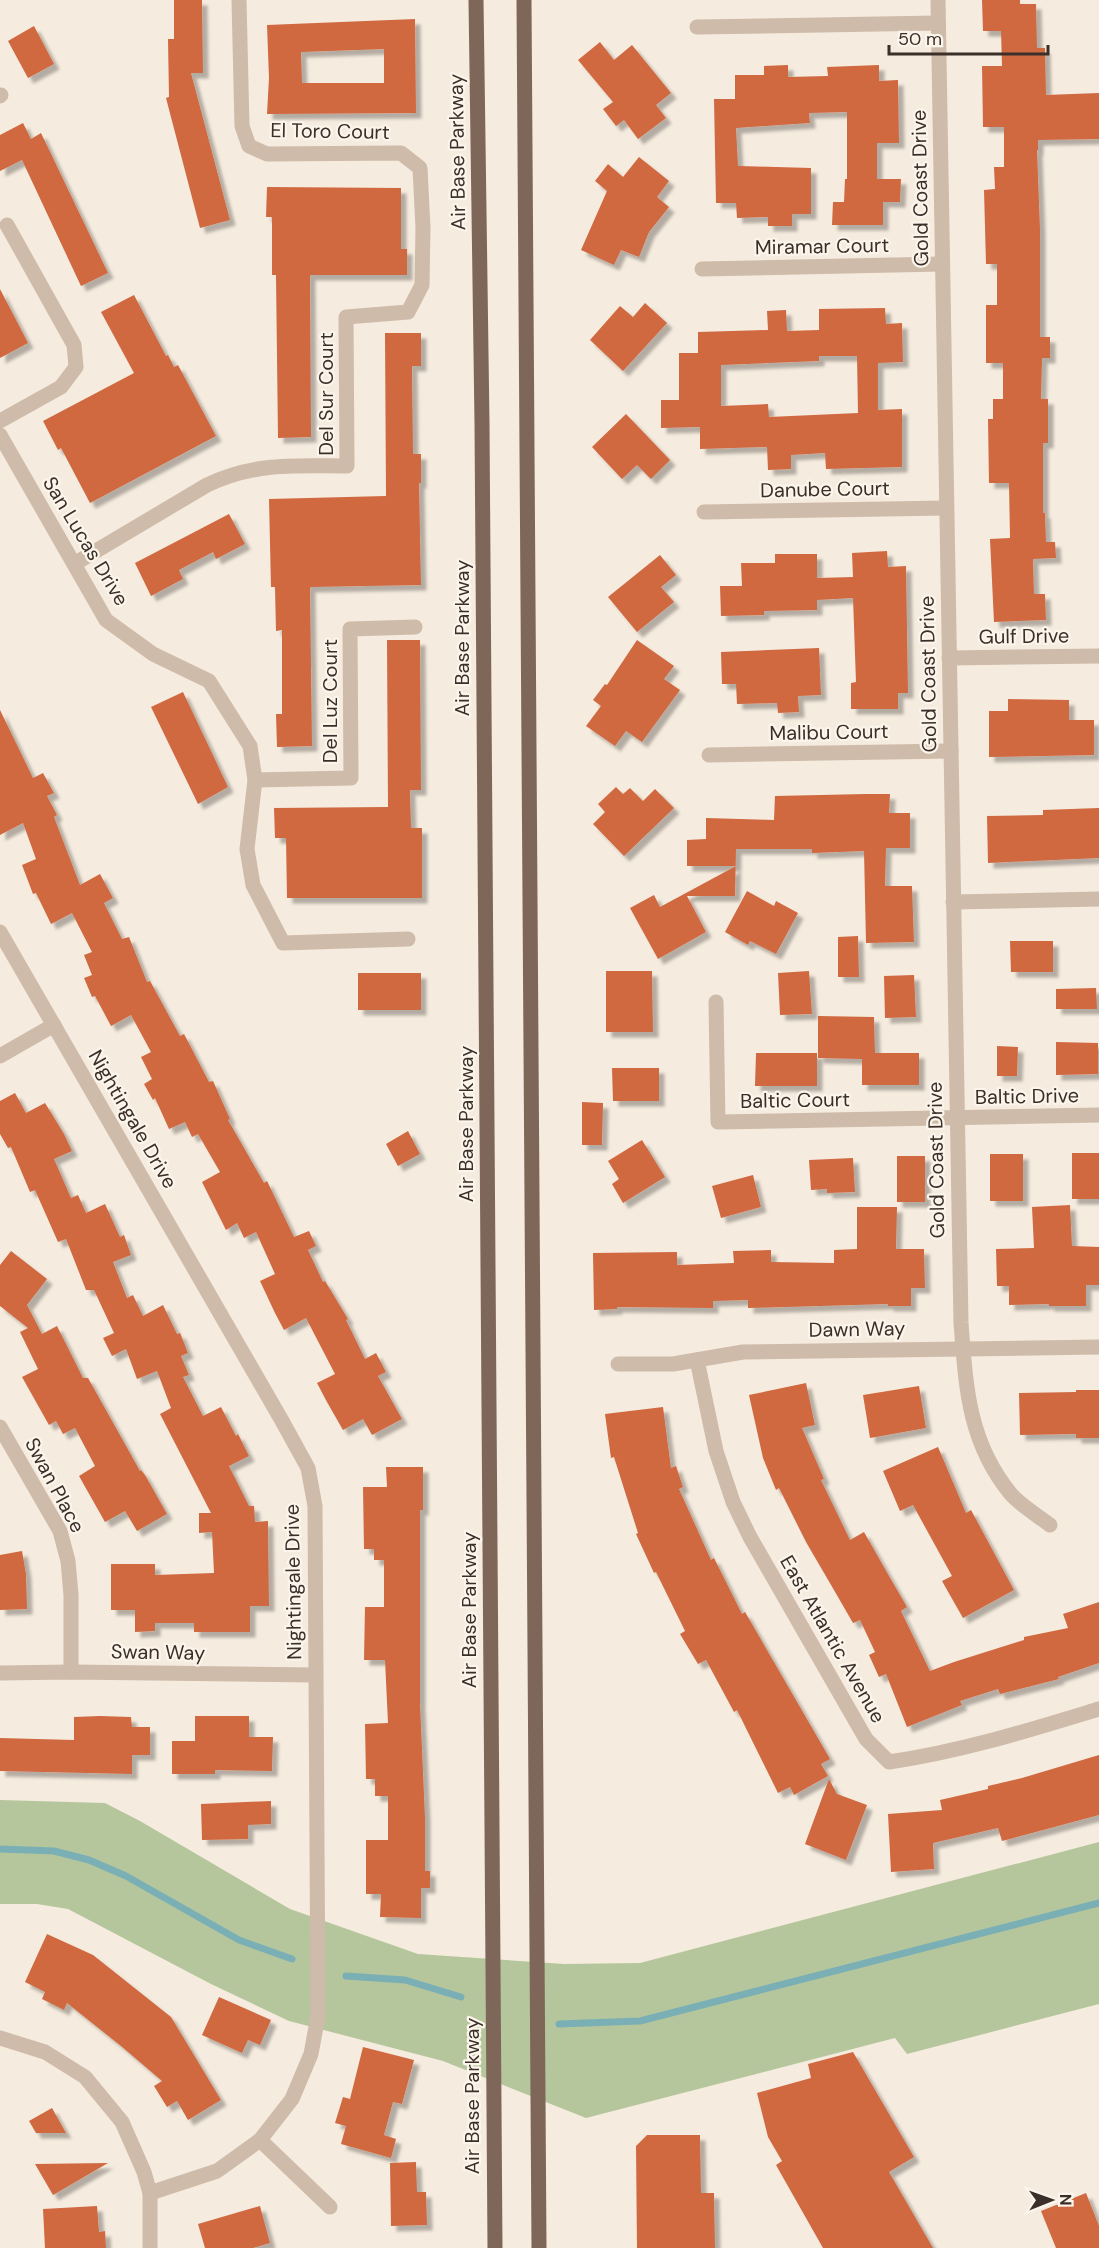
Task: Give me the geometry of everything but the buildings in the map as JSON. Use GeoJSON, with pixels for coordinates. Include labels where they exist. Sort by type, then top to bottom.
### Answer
{"type":"FeatureCollection","features":[{"type":"Feature","properties":{"kind":"main road","name":"Air Base Parkway"},"geometry":{"type":"LineString","coordinates":[[476,0],[483,435],[495,2248]]}},
{"type":"Feature","properties":{"kind":"main road"},"geometry":{"type":"LineString","coordinates":[[524,0],[539,2248]]}},
{"type":"Feature","properties":{"kind":"street","name":"El Toro Court"},"geometry":{"type":"LineString","coordinates":[[239,0],[242,126],[249,146],[267,154],[401,153],[420,168],[423,228]]}},
{"type":"Feature","properties":{"kind":"street","name":"Gold Coast Drive"},"geometry":{"type":"LineString","coordinates":[[938,0],[956,1118],[963,1348],[970,1412],[982,1444],[1011,1495],[1050,1525]]}},
{"type":"Feature","properties":{"kind":"street"},"geometry":{"type":"LineString","coordinates":[[697,27],[938,23]]}},
{"type":"Feature","properties":{"kind":"street"},"geometry":{"type":"LineString","coordinates":[[0,421],[61,387],[76,367],[74,345],[7,225]]}},
{"type":"Feature","properties":{"kind":"street","name":"Del Sur Court"},"geometry":{"type":"LineString","coordinates":[[74,564],[229,474],[271,466],[347,466],[346,317],[408,312],[422,285],[423,228]]}},
{"type":"Feature","properties":{"kind":"street","name":"Miramar Court"},"geometry":{"type":"LineString","coordinates":[[702,269],[942,264]]}},
{"type":"Feature","properties":{"kind":"street","name":"San Lucas Drive"},"geometry":{"type":"LineString","coordinates":[[0,435],[106,620],[153,654],[209,681],[250,746],[255,780]]}},
{"type":"Feature","properties":{"kind":"street","name":"Danube Court"},"geometry":{"type":"LineString","coordinates":[[704,512],[946,508]]}},
{"type":"Feature","properties":{"kind":"street","name":"Del Luz Court"},"geometry":{"type":"LineString","coordinates":[[255,780],[351,778],[350,629],[416,627]]}},
{"type":"Feature","properties":{"kind":"street","name":"Gulf Drive"},"geometry":{"type":"LineString","coordinates":[[950,658],[1099,656]]}},
{"type":"Feature","properties":{"kind":"street","name":"Malibu Court"},"geometry":{"type":"LineString","coordinates":[[709,755],[951,751]]}},
{"type":"Feature","properties":{"kind":"street"},"geometry":{"type":"LineString","coordinates":[[255,780],[247,849],[253,885],[282,943],[408,939]]}},
{"type":"Feature","properties":{"kind":"street"},"geometry":{"type":"LineString","coordinates":[[953,902],[1099,899]]}},
{"type":"Feature","properties":{"kind":"street","name":"Nightingale Drive"},"geometry":{"type":"LineString","coordinates":[[0,932],[308,1468],[315,1506],[318,2016],[311,2054],[292,2099],[260,2139],[217,2171],[150,2193]]}},
{"type":"Feature","properties":{"kind":"street","name":"Baltic Court"},"geometry":{"type":"LineString","coordinates":[[716,1002],[718,1122],[956,1118]]}},
{"type":"Feature","properties":{"kind":"street"},"geometry":{"type":"LineString","coordinates":[[0,1056],[54,1025]]}},
{"type":"Feature","properties":{"kind":"street","name":"Baltic Drive"},"geometry":{"type":"LineString","coordinates":[[956,1118],[1099,1115]]}},
{"type":"Feature","properties":{"kind":"street","name":"Dawn Way"},"geometry":{"type":"LineString","coordinates":[[618,1364],[674,1364],[743,1352],[1099,1347]]}},
{"type":"Feature","properties":{"kind":"street","name":"East Atlantic Avenue"},"geometry":{"type":"LineString","coordinates":[[698,1360],[716,1451],[733,1502],[750,1537],[866,1739],[889,1762],[923,1757],[1032,1730],[1099,1709]]}},
{"type":"Feature","properties":{"kind":"street","name":"Swan Place"},"geometry":{"type":"LineString","coordinates":[[0,1427],[60,1531],[68,1561],[71,1595],[71,1672]]}},
{"type":"Feature","properties":{"kind":"street","name":"Swan Way"},"geometry":{"type":"LineString","coordinates":[[0,1673],[315,1675]]}},
{"type":"Feature","properties":{"kind":"street"},"geometry":{"type":"LineString","coordinates":[[0,2038],[45,2052],[85,2077],[122,2122],[144,2172],[150,2193],[150,2248]]}},
{"type":"Feature","properties":{"kind":"street"},"geometry":{"type":"LineString","coordinates":[[260,2139],[330,2207]]}},
{"type":"Feature","properties":{"kind":"green space"},"geometry":{"type":"Polygon","coordinates":[[[0,1800],[105,1803],[290,1909],[418,1954],[564,1964],[640,1963],[1099,1842],[1099,2004],[907,2054],[895,2038],[586,2118],[443,2061],[289,2021],[211,1984],[68,1909],[37,1904],[0,1904],[0,1800]]]}},
{"type":"Feature","properties":{"kind":"waterway"},"geometry":{"type":"LineString","coordinates":[[0,1849],[54,1851],[89,1860],[126,1876],[239,1940],[292,1959]]}},
{"type":"Feature","properties":{"kind":"waterway"},"geometry":{"type":"LineString","coordinates":[[559,2024],[640,2021],[1099,1903]]}},
{"type":"Feature","properties":{"kind":"waterway"},"geometry":{"type":"LineString","coordinates":[[346,1976],[405,1980],[461,1997]]}}]}
